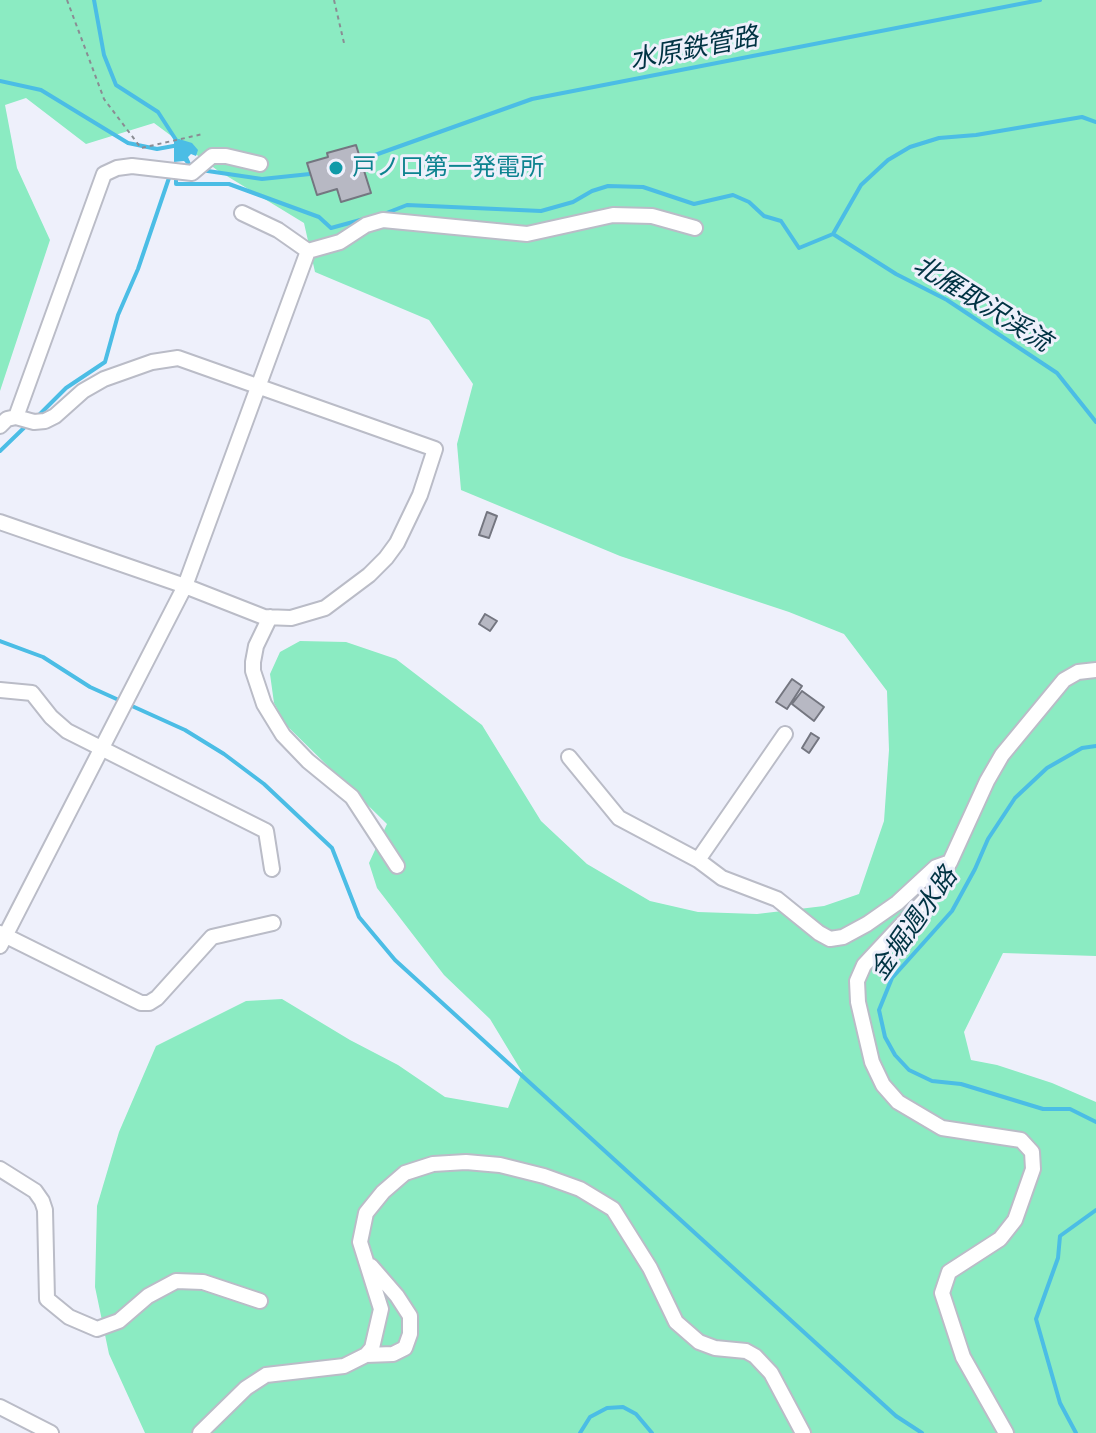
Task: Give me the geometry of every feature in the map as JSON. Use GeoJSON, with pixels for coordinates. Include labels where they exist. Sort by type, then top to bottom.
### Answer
{"type":"FeatureCollection","features":[{"type":"Feature","properties":{"kind":"street"},"geometry":{"type":"LineString","coordinates":[[16,417],[104,174],[132,166],[192,173],[212,156],[260,164]]}},
{"type":"Feature","properties":{"kind":"street"},"geometry":{"type":"LineString","coordinates":[[242,213],[278,230],[308,251]]}},
{"type":"Feature","properties":{"kind":"street"},"geometry":{"type":"LineString","coordinates":[[308,251],[340,242],[366,225],[383,220],[527,234],[613,215],[652,216],[695,228]]}},
{"type":"Feature","properties":{"kind":"street"},"geometry":{"type":"LineString","coordinates":[[273,923],[212,937],[149,1003],[141,1003],[2,938],[185,586],[308,251]]}},
{"type":"Feature","properties":{"kind":"street"},"geometry":{"type":"LineString","coordinates":[[0,426],[7,419],[16,417],[34,422],[45,421],[83,391],[104,379],[152,362],[178,358],[435,449],[420,495],[397,543],[386,558],[325,608],[291,618],[270,617],[0,522]]}},
{"type":"Feature","properties":{"kind":"street"},"geometry":{"type":"LineString","coordinates":[[270,617],[256,646],[253,662],[264,704],[283,735],[308,761],[352,797],[397,866]]}},
{"type":"Feature","properties":{"kind":"street"},"geometry":{"type":"LineString","coordinates":[[1006,1433],[963,1357],[942,1293],[949,1272],[1000,1239],[1015,1220],[1033,1169],[1032,1152],[1021,1140],[942,1128],[898,1102],[883,1085],[872,1062],[858,1002],[857,981],[864,965],[934,890],[1002,755],[1064,680],[1078,672],[1096,670]]}},
{"type":"Feature","properties":{"kind":"street"},"geometry":{"type":"LineString","coordinates":[[0,690],[32,693],[67,731],[266,831],[272,869]]}},
{"type":"Feature","properties":{"kind":"street"},"geometry":{"type":"LineString","coordinates":[[698,860],[785,734]]}},
{"type":"Feature","properties":{"kind":"street"},"geometry":{"type":"LineString","coordinates":[[569,757],[619,818],[698,860],[722,878],[777,899],[830,939],[843,937],[867,924],[897,903],[936,867],[950,862]]}},
{"type":"Feature","properties":{"kind":"street"},"geometry":{"type":"LineString","coordinates":[[200,1433],[246,1388],[266,1375],[344,1366],[366,1355],[372,1348],[381,1309],[363,1256],[361,1230],[366,1213],[405,1173],[433,1164],[466,1162],[500,1165],[580,1189],[613,1209],[650,1268],[676,1322],[699,1342],[715,1348],[746,1351],[755,1356],[771,1373],[803,1433]]}},
{"type":"Feature","properties":{"kind":"street"},"geometry":{"type":"LineString","coordinates":[[0,1169],[35,1191],[42,1201],[45,1210],[47,1299],[69,1317],[97,1329],[119,1321],[148,1296],[176,1281],[203,1282],[260,1301]]}},
{"type":"Feature","properties":{"kind":"street"},"geometry":{"type":"LineString","coordinates":[[363,1256],[410,1316],[410,1334],[405,1348],[393,1354],[366,1355]]}},
{"type":"Feature","properties":{"kind":"street"},"geometry":{"type":"LineString","coordinates":[[0,1407],[51,1433]]}},
{"type":"Feature","properties":{"kind":"path"},"geometry":{"type":"LineString","coordinates":[[67,0],[104,99],[141,148],[203,134]]}},
{"type":"Feature","properties":{"kind":"path"},"geometry":{"type":"LineString","coordinates":[[334,0],[344,43]]}},
{"type":"Feature","properties":{"kind":"green space"},"geometry":{"type":"Polygon","coordinates":[[[0,0],[1096,0],[1096,956],[1003,953],[964,1032],[971,1060],[1052,1083],[1096,1102],[1096,1433],[145,1433],[109,1354],[95,1287],[97,1206],[119,1132],[156,1046],[246,1001],[282,999],[398,1065],[445,1097],[508,1108],[522,1072],[490,1019],[444,975],[377,888],[369,863],[387,824],[286,725],[274,703],[270,674],[280,652],[300,641],[346,642],[396,659],[482,725],[541,821],[587,864],[650,901],[698,912],[757,914],[824,906],[859,894],[884,821],[889,750],[887,691],[844,634],[789,612],[620,556],[461,490],[457,444],[473,384],[429,320],[315,272],[304,223],[217,170],[154,123],[86,144],[26,98],[5,105],[17,168],[50,240],[0,391],[0,0]]]}},
{"type":"Feature","properties":{"kind":"water"},"geometry":{"type":"Polygon","coordinates":[[[174,140],[192,143],[198,150],[196,156],[191,154],[188,157],[190,168],[184,161],[174,162],[174,140]]]}},
{"type":"Feature","properties":{"kind":"building","name":"戸ノ口第一発電所"},"geometry":{"type":"Polygon","coordinates":[[[356,145],[371,193],[341,202],[337,189],[317,195],[307,163],[328,157],[327,153],[356,145]]]}},
{"type":"Feature","properties":{"kind":"building"},"geometry":{"type":"Polygon","coordinates":[[[487,512],[497,516],[489,538],[479,535],[487,512]]]}},
{"type":"Feature","properties":{"kind":"building"},"geometry":{"type":"Polygon","coordinates":[[[485,614],[497,621],[490,631],[479,624],[485,614]]]}},
{"type":"Feature","properties":{"kind":"building"},"geometry":{"type":"Polygon","coordinates":[[[792,679],[802,686],[787,709],[776,702],[792,679]]]}},
{"type":"Feature","properties":{"kind":"building"},"geometry":{"type":"Polygon","coordinates":[[[802,691],[824,707],[814,721],[792,704],[802,691]]]}},
{"type":"Feature","properties":{"kind":"building"},"geometry":{"type":"Polygon","coordinates":[[[811,733],[819,738],[809,753],[802,748],[811,733]]]}},
{"type":"Feature","properties":{"kind":"waterway"},"geometry":{"type":"LineString","coordinates":[[94,0],[104,55],[116,85],[158,112],[178,143]]}},
{"type":"Feature","properties":{"kind":"waterway","name":"水原鉄管路"},"geometry":{"type":"LineString","coordinates":[[361,160],[532,99],[1040,0]]}},
{"type":"Feature","properties":{"kind":"waterway"},"geometry":{"type":"LineString","coordinates":[[0,81],[41,90],[128,143],[157,149],[179,145]]}},
{"type":"Feature","properties":{"kind":"waterway"},"geometry":{"type":"LineString","coordinates":[[384,214],[407,205],[541,211],[573,202],[608,186],[643,187],[694,204],[733,195],[749,202],[764,216],[781,221],[799,248],[833,234],[861,185],[888,160],[910,147],[939,138],[976,135],[1082,117],[1096,122]]}},
{"type":"Feature","properties":{"kind":"waterway"},"geometry":{"type":"LineString","coordinates":[[201,170],[262,179],[310,174]]}},
{"type":"Feature","properties":{"kind":"waterway"},"geometry":{"type":"LineString","coordinates":[[36,418],[66,388],[105,362],[118,315],[138,269],[170,175]]}},
{"type":"Feature","properties":{"kind":"waterway"},"geometry":{"type":"LineString","coordinates":[[176,176],[176,184],[229,184],[319,217],[331,228],[364,219]]}},
{"type":"Feature","properties":{"kind":"waterway","name":"北雁取沢渓流"},"geometry":{"type":"LineString","coordinates":[[833,234],[896,274],[947,300],[1057,373],[1096,422]]}},
{"type":"Feature","properties":{"kind":"waterway"},"geometry":{"type":"LineString","coordinates":[[0,451],[29,423]]}},
{"type":"Feature","properties":{"kind":"waterway"},"geometry":{"type":"LineString","coordinates":[[0,641],[43,657],[90,687],[185,730],[264,784],[332,848],[359,917],[395,960],[896,1416],[922,1433]]}},
{"type":"Feature","properties":{"kind":"waterway","name":"金堀週水路"},"geometry":{"type":"LineString","coordinates":[[1096,746],[1082,748],[1047,768],[1015,798],[988,839],[952,911],[892,978],[879,1010],[885,1037],[895,1055],[909,1070],[932,1081],[961,1084],[1043,1109],[1070,1109],[1096,1122]]}},
{"type":"Feature","properties":{"kind":"waterway","name":"金堀週水路"},"geometry":{"type":"LineString","coordinates":[[1076,1433],[1060,1403],[1036,1319],[1058,1258],[1060,1236],[1096,1210]]}},
{"type":"Feature","properties":{"kind":"waterway","name":"金堀週水路"},"geometry":{"type":"LineString","coordinates":[[580,1433],[590,1417],[607,1408],[623,1407],[636,1414],[652,1433]]}},
{"type":"Feature","properties":{"kind":"place","name":"戸ノ口第一発電所"},"geometry":{"type":"Point","coordinates":[336,168]}}]}
